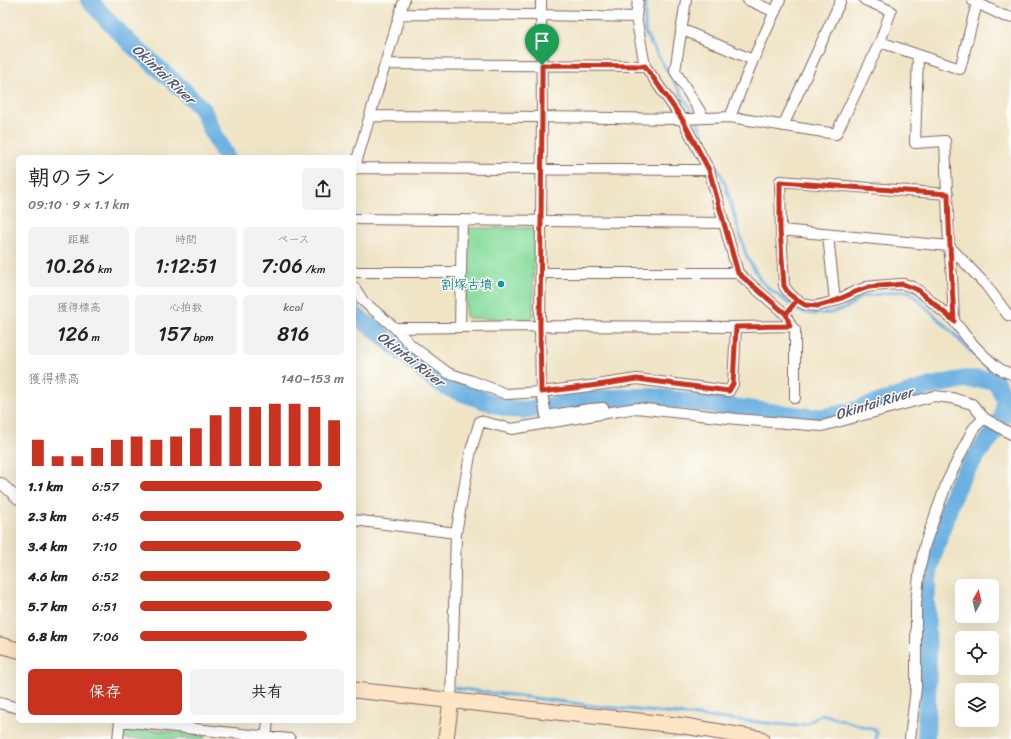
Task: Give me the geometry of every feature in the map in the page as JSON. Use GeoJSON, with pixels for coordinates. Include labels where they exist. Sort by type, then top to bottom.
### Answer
{"type":"FeatureCollection","features":[{"type":"Feature","properties":{"kind":"street"},"geometry":{"type":"LineString","coordinates":[[356,162],[404,0]]}},
{"type":"Feature","properties":{"kind":"street"},"geometry":{"type":"LineString","coordinates":[[542,0],[540,326],[542,395],[546,416],[590,409],[636,408],[737,419],[822,426],[934,396],[952,398],[972,404],[984,418],[1009,433]]}},
{"type":"Feature","properties":{"kind":"street"},"geometry":{"type":"LineString","coordinates":[[638,0],[636,17],[645,66],[682,119],[709,170],[738,273],[786,314],[790,326],[794,330],[795,398]]}},
{"type":"Feature","properties":{"kind":"street"},"geometry":{"type":"LineString","coordinates":[[686,0],[675,71],[704,118]]}},
{"type":"Feature","properties":{"kind":"street"},"geometry":{"type":"LineString","coordinates":[[748,0],[775,12]]}},
{"type":"Feature","properties":{"kind":"street"},"geometry":{"type":"LineString","coordinates":[[730,117],[753,60],[780,0]]}},
{"type":"Feature","properties":{"kind":"street"},"geometry":{"type":"LineString","coordinates":[[783,126],[841,0]]}},
{"type":"Feature","properties":{"kind":"street"},"geometry":{"type":"LineString","coordinates":[[370,116],[682,119],[730,117],[836,134],[880,42],[891,11],[865,0]]}},
{"type":"Feature","properties":{"kind":"street"},"geometry":{"type":"LineString","coordinates":[[880,42],[960,69],[974,2],[1004,16],[1011,17]]}},
{"type":"Feature","properties":{"kind":"street"},"geometry":{"type":"LineString","coordinates":[[400,14],[542,14],[636,17]]}},
{"type":"Feature","properties":{"kind":"street"},"geometry":{"type":"LineString","coordinates":[[681,29],[753,60]]}},
{"type":"Feature","properties":{"kind":"street"},"geometry":{"type":"LineString","coordinates":[[918,55],[915,143],[945,141],[949,246],[954,321]]}},
{"type":"Feature","properties":{"kind":"street"},"geometry":{"type":"LineString","coordinates":[[385,64],[645,66]]}},
{"type":"Feature","properties":{"kind":"street"},"geometry":{"type":"LineString","coordinates":[[356,169],[709,170]]}},
{"type":"Feature","properties":{"kind":"street"},"geometry":{"type":"LineString","coordinates":[[948,194],[780,182],[780,230],[784,286],[789,294],[805,305],[818,306],[835,301],[869,287],[903,284],[918,290],[954,321],[970,341],[984,355],[1001,370],[1011,374]]}},
{"type":"Feature","properties":{"kind":"street"},"geometry":{"type":"LineString","coordinates":[[356,219],[724,223]]}},
{"type":"Feature","properties":{"kind":"street"},"geometry":{"type":"LineString","coordinates":[[460,326],[462,220]]}},
{"type":"Feature","properties":{"kind":"street"},"geometry":{"type":"LineString","coordinates":[[780,230],[949,246],[986,285],[1008,315],[1011,316]]}},
{"type":"Feature","properties":{"kind":"street"},"geometry":{"type":"LineString","coordinates":[[828,235],[835,301]]}},
{"type":"Feature","properties":{"kind":"street"},"geometry":{"type":"LineString","coordinates":[[356,272],[461,272]]}},
{"type":"Feature","properties":{"kind":"street"},"geometry":{"type":"LineString","coordinates":[[540,273],[738,273]]}},
{"type":"Feature","properties":{"kind":"street"},"geometry":{"type":"LineString","coordinates":[[356,290],[363,301],[395,328],[412,346],[448,373],[506,394],[542,395],[637,379],[729,391],[733,384],[736,327]]}},
{"type":"Feature","properties":{"kind":"street"},"geometry":{"type":"LineString","coordinates":[[786,314],[797,300]]}},
{"type":"Feature","properties":{"kind":"street"},"geometry":{"type":"LineString","coordinates":[[395,328],[460,326],[790,326]]}},
{"type":"Feature","properties":{"kind":"street"},"geometry":{"type":"LineString","coordinates":[[446,739],[451,700],[456,533],[471,450],[480,421],[512,428],[547,424],[636,408]]}},
{"type":"Feature","properties":{"kind":"street"},"geometry":{"type":"LineString","coordinates":[[910,739],[916,688],[916,604],[920,567],[926,544],[947,482],[973,429],[984,418]]}},
{"type":"Feature","properties":{"kind":"street"},"geometry":{"type":"LineString","coordinates":[[0,483],[16,497]]}},
{"type":"Feature","properties":{"kind":"street"},"geometry":{"type":"LineString","coordinates":[[356,520],[456,533]]}},
{"type":"Feature","properties":{"kind":"street"},"geometry":{"type":"LineString","coordinates":[[0,645],[16,649]]}},
{"type":"Feature","properties":{"kind":"street"},"geometry":{"type":"LineString","coordinates":[[356,690],[685,726],[761,739]]}},
{"type":"Feature","properties":{"kind":"street"},"geometry":{"type":"LineString","coordinates":[[0,703],[16,707]]}},
{"type":"Feature","properties":{"kind":"street"},"geometry":{"type":"LineString","coordinates":[[118,739],[120,723]]}},
{"type":"Feature","properties":{"kind":"street"},"geometry":{"type":"LineString","coordinates":[[137,723],[266,738],[290,739]]}},
{"type":"Feature","properties":{"kind":"street"},"geometry":{"type":"LineString","coordinates":[[266,738],[268,723]]}},
{"type":"Feature","properties":{"kind":"green space"},"geometry":{"type":"Polygon","coordinates":[[[469,228],[530,228],[534,230],[533,316],[530,319],[468,318],[466,316],[466,230],[469,228]]]}},
{"type":"Feature","properties":{"kind":"green space"},"geometry":{"type":"Polygon","coordinates":[[[127,727],[204,735],[204,739],[123,739],[123,731],[127,727]]]}},
{"type":"Feature","properties":{"kind":"waterway","name":"Okintai River"},"geometry":{"type":"LineString","coordinates":[[89,0],[131,44],[202,109],[225,155]]}},
{"type":"Feature","properties":{"kind":"waterway"},"geometry":{"type":"LineString","coordinates":[[646,0],[645,33],[695,116]]}},
{"type":"Feature","properties":{"kind":"waterway"},"geometry":{"type":"LineString","coordinates":[[697,121],[725,184],[746,255],[761,281],[772,291],[801,312],[812,314],[831,313],[846,308],[861,297],[900,291],[910,292],[993,373],[995,380]]}},
{"type":"Feature","properties":{"kind":"waterway","name":"Okintai River"},"geometry":{"type":"LineString","coordinates":[[356,316],[377,331],[432,378],[446,387],[512,409],[525,410],[602,399],[653,397],[810,417],[825,417],[849,412],[931,386],[965,379],[995,380],[1005,399],[1003,415],[993,435],[964,473],[955,490],[933,555],[928,577],[926,600],[928,663],[926,739]]}},
{"type":"Feature","properties":{"kind":"waterway"},"geometry":{"type":"LineString","coordinates":[[455,688],[596,706],[793,726],[806,724],[822,714],[875,730],[877,734],[876,739]]}},
{"type":"Feature","properties":{"kind":"place","name":"割塚古墳"},"geometry":{"type":"Point","coordinates":[501,284]}},
{"type":"Feature","properties":{"kind":"route"},"geometry":{"type":"LineString","coordinates":[[542,65],[540,326],[541,392],[637,379],[729,391],[733,384],[736,327],[790,326],[786,314],[797,300],[805,305],[818,306],[835,301],[869,287],[903,284],[918,290],[954,321],[949,246],[948,194],[780,182],[780,230],[784,286],[789,294],[797,300],[786,314],[738,273],[709,170],[682,119],[645,66],[542,65]]}}]}
